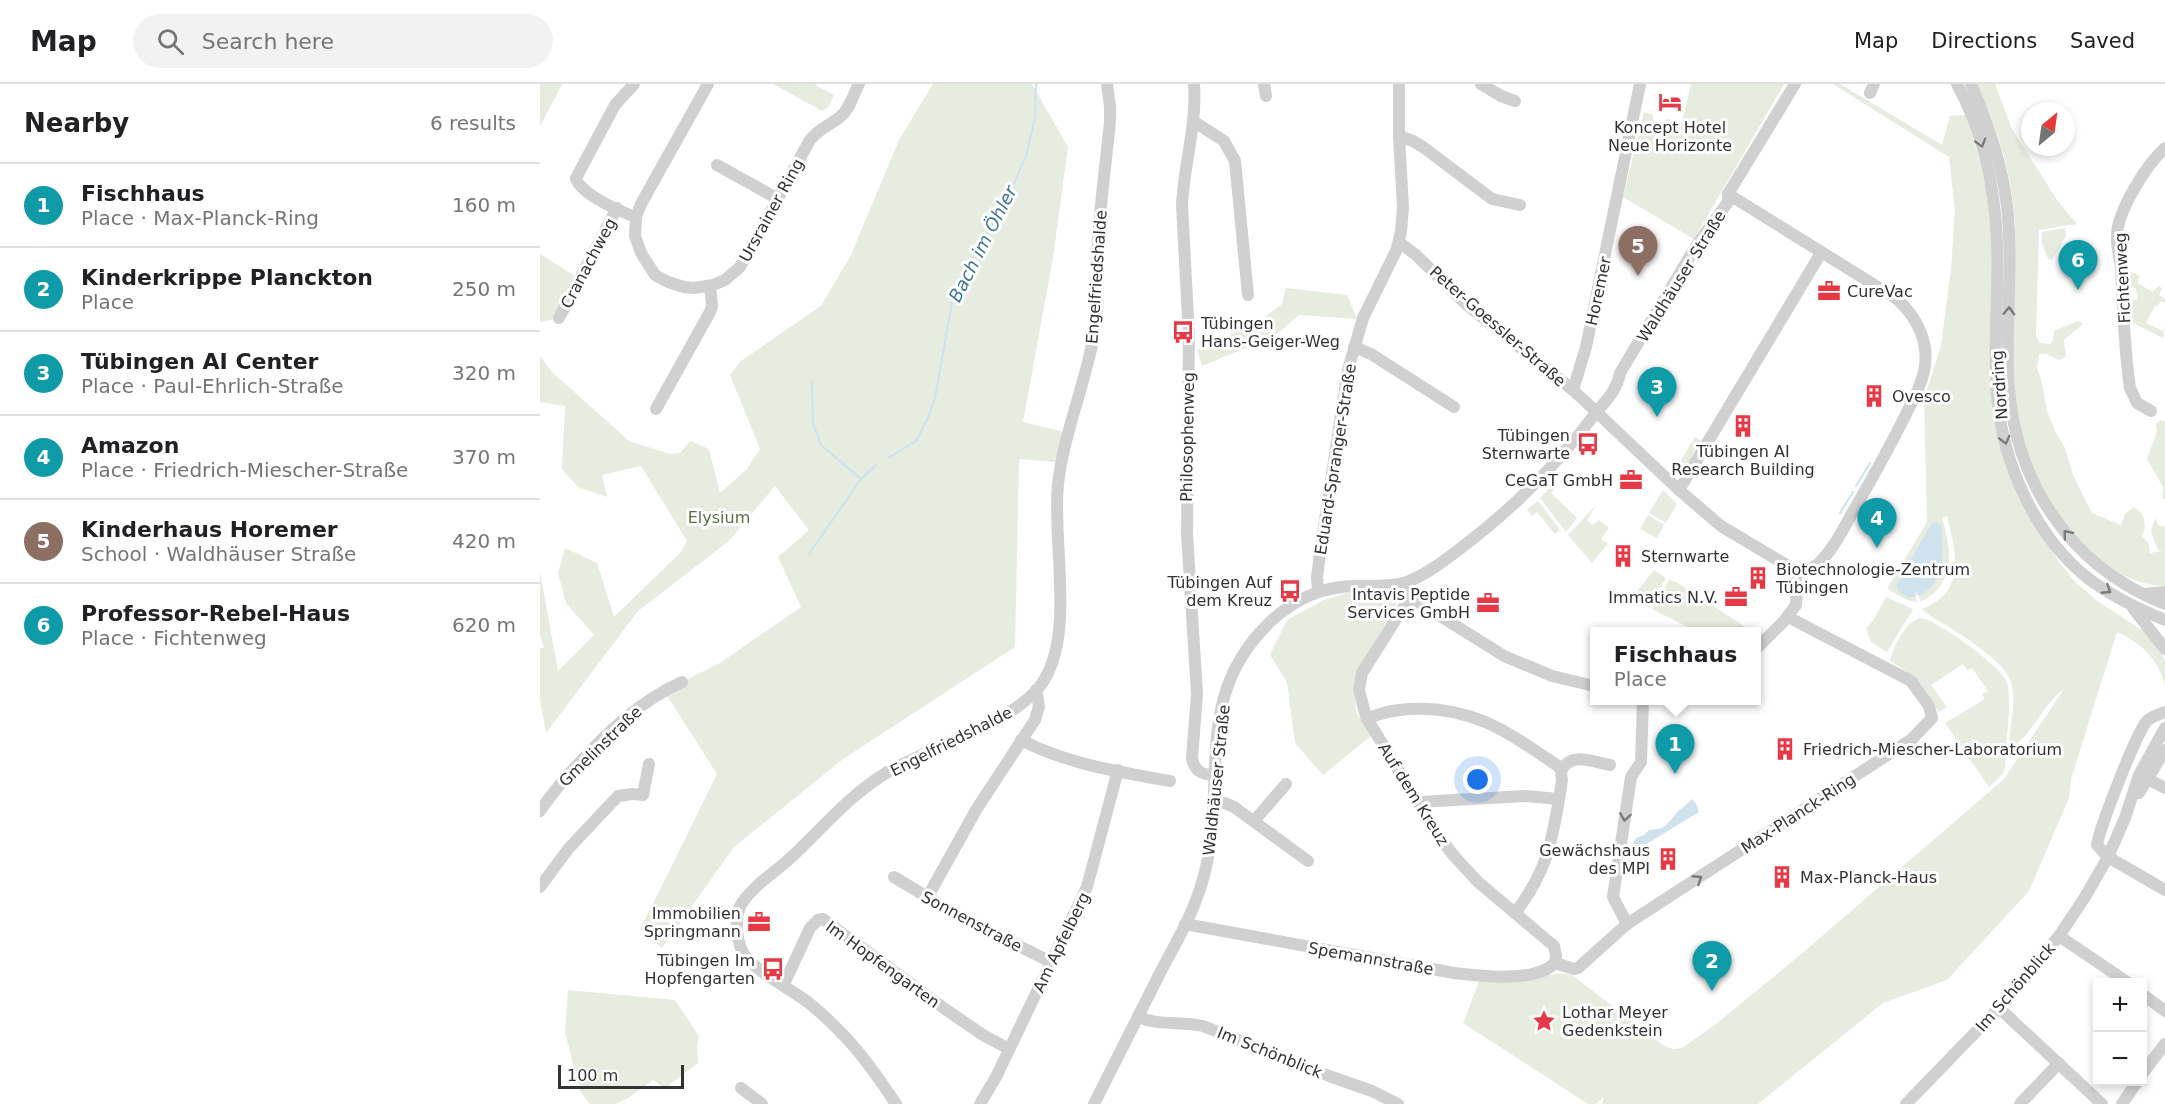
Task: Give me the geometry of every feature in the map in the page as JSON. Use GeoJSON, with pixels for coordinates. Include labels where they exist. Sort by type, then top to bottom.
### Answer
{"type":"FeatureCollection","features":[{"type":"Feature","properties":{"kind":"street"},"geometry":{"type":"LineString","coordinates":[[634,84],[615,105],[576,178],[577,183],[585,191],[636,217]]}},
{"type":"Feature","properties":{"kind":"street"},"geometry":{"type":"LineString","coordinates":[[656,409],[710,312],[712,306],[710,286],[684,287],[655,275],[637,244],[636,217],[708,84]]}},
{"type":"Feature","properties":{"kind":"street","name":"Ursrainer Ring"},"geometry":{"type":"LineString","coordinates":[[710,286],[725,280],[740,267],[811,138],[841,116],[859,84]]}},
{"type":"Feature","properties":{"kind":"street","name":"Engelfriedshalde"},"geometry":{"type":"LineString","coordinates":[[896,1104],[862,1055],[844,1034],[784,984],[756,966],[743,953],[736,926],[738,909],[746,897],[871,783],[897,767],[1008,713],[1028,699],[1050,669],[1056,649],[1059,612],[1058,486],[1063,456],[1096,325],[1099,234],[1110,123],[1107,84]]}},
{"type":"Feature","properties":{"kind":"street","name":"Philosophenweg"},"geometry":{"type":"LineString","coordinates":[[1194,84],[1193,121],[1182,205],[1189,337],[1187,534],[1197,692],[1192,758],[1193,764],[1201,774],[1215,775]]}},
{"type":"Feature","properties":{"kind":"street","name":"Eduard-Spranger-Straße"},"geometry":{"type":"LineString","coordinates":[[1318,591],[1318,566],[1345,385],[1354,346],[1366,310],[1398,243],[1402,207],[1399,84]]}},
{"type":"Feature","properties":{"kind":"street"},"geometry":{"type":"LineString","coordinates":[[1481,84],[1515,101]]}},
{"type":"Feature","properties":{"kind":"street","name":"Horemer"},"geometry":{"type":"LineString","coordinates":[[1573,390],[1586,347],[1640,84]]}},
{"type":"Feature","properties":{"kind":"street","name":"Waldhäuser Straße"},"geometry":{"type":"LineString","coordinates":[[1094,1104],[1200,891],[1211,842],[1216,740],[1226,687],[1236,663],[1251,643],[1276,617],[1301,598],[1337,586],[1381,586],[1405,582],[1439,564],[1496,521],[1554,464],[1614,391],[1620,373],[1698,243],[1728,202],[1728,194],[1795,84]]}},
{"type":"Feature","properties":{"kind":"street","name":"Nordring"},"geometry":{"type":"LineString","coordinates":[[1957,84],[1978,134],[1995,207],[1997,398],[2010,458],[2030,504],[2058,547],[2090,579],[2133,607],[2165,620]]}},
{"type":"Feature","properties":{"kind":"street","name":"Nordring"},"geometry":{"type":"LineString","coordinates":[[1971,84],[1995,147],[2007,203],[2010,273],[2008,374],[2012,417],[2021,453],[2042,500],[2074,542],[2109,574],[2144,595],[2165,604]]}},
{"type":"Feature","properties":{"kind":"street"},"geometry":{"type":"LineString","coordinates":[[1193,121],[1224,141],[1235,161],[1248,295]]}},
{"type":"Feature","properties":{"kind":"street"},"geometry":{"type":"LineString","coordinates":[[1399,136],[1423,147],[1492,199],[1520,205]]}},
{"type":"Feature","properties":{"kind":"street","name":"Fichtenweg"},"geometry":{"type":"LineString","coordinates":[[2151,411],[2137,403],[2130,388],[2121,260],[2116,236],[2121,217],[2130,199],[2155,157],[2165,148]]}},
{"type":"Feature","properties":{"kind":"street"},"geometry":{"type":"LineString","coordinates":[[717,165],[778,200]]}},
{"type":"Feature","properties":{"kind":"street"},"geometry":{"type":"LineString","coordinates":[[1728,194],[1897,299],[1913,315],[1921,329],[1925,351],[1924,372],[1890,447],[1829,550],[1817,565],[1793,574],[1797,586],[1797,600],[1788,616],[1761,644]]}},
{"type":"Feature","properties":{"kind":"street","name":"Cranachweg"},"geometry":{"type":"LineString","coordinates":[[559,318],[617,208]]}},
{"type":"Feature","properties":{"kind":"street","name":"Peter-Goessler-Straße"},"geometry":{"type":"LineString","coordinates":[[1398,243],[1416,255],[1467,304],[1573,390],[1679,490],[1721,526],[1740,540],[1782,562],[1793,574]]}},
{"type":"Feature","properties":{"kind":"street"},"geometry":{"type":"LineString","coordinates":[[1679,490],[1821,253]]}},
{"type":"Feature","properties":{"kind":"street"},"geometry":{"type":"LineString","coordinates":[[1354,346],[1375,356],[1454,407]]}},
{"type":"Feature","properties":{"kind":"street"},"geometry":{"type":"LineString","coordinates":[[1405,582],[1410,597],[1504,656],[1552,675],[1590,685]]}},
{"type":"Feature","properties":{"kind":"street"},"geometry":{"type":"LineString","coordinates":[[2144,595],[2165,592]]}},
{"type":"Feature","properties":{"kind":"street","name":"Auf dem Kreuz"},"geometry":{"type":"LineString","coordinates":[[1410,597],[1362,673],[1359,690],[1367,719],[1438,835],[1454,856],[1478,882],[1554,946],[1556,963]]}},
{"type":"Feature","properties":{"kind":"street"},"geometry":{"type":"LineString","coordinates":[[2133,607],[2165,649]]}},
{"type":"Feature","properties":{"kind":"street","name":"Max-Planck-Ring"},"geometry":{"type":"LineString","coordinates":[[1556,963],[1574,969],[1578,968],[1627,924],[1912,739],[1932,718],[1929,706],[1911,681],[1788,616]]}},
{"type":"Feature","properties":{"kind":"street","name":"Gmelinstraße"},"geometry":{"type":"LineString","coordinates":[[540,811],[545,798],[602,739],[638,707],[664,690],[682,682]]}},
{"type":"Feature","properties":{"kind":"street"},"geometry":{"type":"LineString","coordinates":[[927,898],[976,810],[1038,713],[1036,690]]}},
{"type":"Feature","properties":{"kind":"street"},"geometry":{"type":"LineString","coordinates":[[1627,924],[1613,897],[1631,777],[1641,762],[1643,705]]}},
{"type":"Feature","properties":{"kind":"street"},"geometry":{"type":"LineString","coordinates":[[1367,719],[1378,713],[1389,711],[1433,708],[1465,714],[1511,734],[1558,766],[1561,771]]}},
{"type":"Feature","properties":{"kind":"street"},"geometry":{"type":"LineString","coordinates":[[2165,712],[2146,721],[2102,825],[2097,845],[2108,857],[2165,890]]}},
{"type":"Feature","properties":{"kind":"street","name":"Im Schönblick"},"geometry":{"type":"LineString","coordinates":[[1906,1104],[1999,1008],[2059,936],[2108,857],[2165,728]]}},
{"type":"Feature","properties":{"kind":"street"},"geometry":{"type":"LineString","coordinates":[[1022,740],[1055,755],[1170,781]]}},
{"type":"Feature","properties":{"kind":"street","name":"Im Schönblick"},"geometry":{"type":"LineString","coordinates":[[2143,777],[2165,750]]}},
{"type":"Feature","properties":{"kind":"street"},"geometry":{"type":"LineString","coordinates":[[1515,914],[1533,887],[1546,860],[1553,838],[1561,771],[1564,764],[1576,758],[1610,765]]}},
{"type":"Feature","properties":{"kind":"street"},"geometry":{"type":"LineString","coordinates":[[540,887],[569,848],[618,796],[643,795],[649,764]]}},
{"type":"Feature","properties":{"kind":"street","name":"Am Apfelberg"},"geometry":{"type":"LineString","coordinates":[[980,1104],[1087,887],[1118,770]]}},
{"type":"Feature","properties":{"kind":"street"},"geometry":{"type":"LineString","coordinates":[[2143,777],[2165,788]]}},
{"type":"Feature","properties":{"kind":"street"},"geometry":{"type":"LineString","coordinates":[[1254,821],[1286,784]]}},
{"type":"Feature","properties":{"kind":"street"},"geometry":{"type":"LineString","coordinates":[[1419,802],[1525,796],[1559,799]]}},
{"type":"Feature","properties":{"kind":"street"},"geometry":{"type":"LineString","coordinates":[[1214,802],[1234,807],[1308,861]]}},
{"type":"Feature","properties":{"kind":"street","name":"Sonnenstraße"},"geometry":{"type":"LineString","coordinates":[[894,878],[927,898],[1051,962]]}},
{"type":"Feature","properties":{"kind":"street","name":"Im Hopfengarten"},"geometry":{"type":"LineString","coordinates":[[784,984],[810,928],[818,920],[823,919],[945,1009],[983,1035],[1009,1049]]}},
{"type":"Feature","properties":{"kind":"street","name":"Spemannstraße"},"geometry":{"type":"LineString","coordinates":[[1185,924],[1479,976],[1533,973],[1548,969],[1556,963]]}},
{"type":"Feature","properties":{"kind":"street"},"geometry":{"type":"LineString","coordinates":[[2059,936],[2121,978]]}},
{"type":"Feature","properties":{"kind":"street"},"geometry":{"type":"LineString","coordinates":[[2147,998],[2165,1011]]}},
{"type":"Feature","properties":{"kind":"street"},"geometry":{"type":"LineString","coordinates":[[1999,1008],[2102,1104]]}},
{"type":"Feature","properties":{"kind":"street","name":"Im Schönblick"},"geometry":{"type":"LineString","coordinates":[[1138,1017],[1154,1023],[1190,1023],[1203,1026],[1372,1091],[1398,1104]]}},
{"type":"Feature","properties":{"kind":"street"},"geometry":{"type":"LineString","coordinates":[[2147,1067],[2165,1044]]}},
{"type":"Feature","properties":{"kind":"street"},"geometry":{"type":"LineString","coordinates":[[2020,1104],[2059,1063]]}},
{"type":"Feature","properties":{"kind":"street"},"geometry":{"type":"LineString","coordinates":[[2122,1104],[2134,1086]]}},
{"type":"Feature","properties":{"kind":"street"},"geometry":{"type":"LineString","coordinates":[[741,1088],[762,1104]]}},
{"type":"Feature","properties":{"kind":"green space"},"geometry":{"type":"Polygon","coordinates":[[[540,84],[562,84],[540,127],[540,84]]]}},
{"type":"Feature","properties":{"kind":"green space"},"geometry":{"type":"Polygon","coordinates":[[[773,84],[814,84],[834,95],[828,107],[822,111],[773,84]]]}},
{"type":"Feature","properties":{"kind":"green space","name":"Elysium"},"geometry":{"type":"Polygon","coordinates":[[[933,84],[1032,84],[1068,147],[1053,258],[1023,422],[1064,432],[1056,462],[1019,459],[1015,647],[843,759],[734,847],[662,948],[640,930],[717,774],[664,691],[720,663],[801,607],[778,557],[809,530],[775,486],[729,541],[638,611],[546,733],[540,700],[540,649],[544,647],[540,635],[540,572],[558,671],[594,635],[566,603],[558,573],[565,548],[597,563],[614,617],[681,552],[687,541],[641,466],[602,475],[607,497],[578,487],[562,469],[565,406],[540,402],[540,356],[552,372],[629,441],[670,454],[680,453],[690,441],[709,449],[720,493],[747,469],[760,449],[730,375],[741,361],[821,306],[851,255],[899,140],[933,84]]]}},
{"type":"Feature","properties":{"kind":"green space"},"geometry":{"type":"Polygon","coordinates":[[[1691,84],[1784,84],[1694,239],[1623,197],[1644,112],[1653,115],[1653,121],[1665,124],[1667,119],[1682,122],[1691,84]]]}},
{"type":"Feature","properties":{"kind":"green space"},"geometry":{"type":"Polygon","coordinates":[[[1833,84],[1840,84],[1942,145],[1950,116],[1966,115],[1985,179],[1991,221],[1994,414],[2044,539],[2075,582],[2100,603],[2150,635],[2165,660],[2165,686],[2154,660],[2148,653],[2134,641],[2117,632],[2071,779],[2069,798],[2029,891],[1947,980],[1883,1003],[1758,1104],[1602,1104],[1604,1097],[1595,1104],[1588,1104],[1463,1023],[1480,979],[1534,978],[1561,973],[1572,975],[1663,1045],[1673,1049],[1682,1048],[1716,1024],[1806,950],[2004,779],[2064,689],[2027,734],[2012,747],[2013,754],[2010,760],[2009,741],[2013,692],[2008,675],[1994,659],[1922,609],[1946,592],[1952,582],[1955,557],[1947,516],[1942,518],[1948,542],[1948,565],[1946,575],[1940,585],[1921,602],[1918,595],[1915,595],[1917,602],[1907,600],[1889,590],[1888,587],[1927,522],[1924,399],[1941,346],[1951,269],[1955,211],[1949,157],[1833,84]]]}},
{"type":"Feature","properties":{"kind":"green space"},"geometry":{"type":"Polygon","coordinates":[[[1977,84],[1995,84],[2012,129],[2021,143],[2021,156],[2029,156],[2057,200],[2077,224],[2039,230],[2036,336],[2040,343],[2050,344],[2054,331],[2078,321],[2083,324],[2064,340],[2066,356],[2059,360],[2047,354],[2039,354],[2037,368],[2047,411],[2065,448],[2073,475],[2092,513],[2121,525],[2125,514],[2134,507],[2137,509],[2144,520],[2145,528],[2142,536],[2149,544],[2150,553],[2163,551],[2158,550],[2151,531],[2155,518],[2159,526],[2165,526],[2165,586],[2141,582],[2120,573],[2101,560],[2083,543],[2055,510],[2027,452],[2016,409],[2013,374],[2015,219],[2013,201],[2000,141],[1977,84]]]}},
{"type":"Feature","properties":{"kind":"green space"},"geometry":{"type":"Polygon","coordinates":[[[2065,228],[2066,236],[2052,260],[2048,259],[2042,244],[2042,232],[2065,228]]]}},
{"type":"Feature","properties":{"kind":"green space"},"geometry":{"type":"Polygon","coordinates":[[[540,254],[578,278],[559,318],[540,322],[540,254]]]}},
{"type":"Feature","properties":{"kind":"green space"},"geometry":{"type":"Polygon","coordinates":[[[2129,273],[2140,276],[2137,283],[2153,292],[2158,286],[2162,288],[2159,295],[2165,299],[2165,303],[2161,301],[2155,306],[2146,323],[2163,331],[2165,327],[2163,338],[2129,321],[2130,301],[2137,300],[2136,288],[2129,287],[2129,273]]]}},
{"type":"Feature","properties":{"kind":"green space"},"geometry":{"type":"Polygon","coordinates":[[[1286,288],[1347,295],[1357,319],[1299,315],[1276,335],[1202,366],[1197,350],[1261,320],[1282,304],[1286,288]]]}},
{"type":"Feature","properties":{"kind":"green space"},"geometry":{"type":"Polygon","coordinates":[[[2161,420],[2165,422],[2165,500],[2162,498],[2163,487],[2147,459],[2157,431],[2156,424],[2161,420]]]}},
{"type":"Feature","properties":{"kind":"green space"},"geometry":{"type":"Polygon","coordinates":[[[1695,437],[1703,442],[1695,450],[1685,471],[1677,467],[1695,437]]]}},
{"type":"Feature","properties":{"kind":"green space"},"geometry":{"type":"Polygon","coordinates":[[[1556,481],[1558,484],[1551,493],[1577,518],[1566,532],[1540,498],[1556,481]]]}},
{"type":"Feature","properties":{"kind":"green space"},"geometry":{"type":"Polygon","coordinates":[[[1663,490],[1677,504],[1666,523],[1649,513],[1663,490]]]}},
{"type":"Feature","properties":{"kind":"green space"},"geometry":{"type":"Polygon","coordinates":[[[1538,501],[1560,530],[1555,534],[1537,512],[1532,516],[1527,509],[1538,501]]]}},
{"type":"Feature","properties":{"kind":"green space"},"geometry":{"type":"Polygon","coordinates":[[[1596,505],[1587,520],[1592,525],[1599,520],[1609,528],[1601,539],[1608,544],[1592,563],[1568,535],[1596,505]]]}},
{"type":"Feature","properties":{"kind":"green space"},"geometry":{"type":"Polygon","coordinates":[[[1648,515],[1664,525],[1657,538],[1640,529],[1648,515]]]}},
{"type":"Feature","properties":{"kind":"green space"},"geometry":{"type":"Polygon","coordinates":[[[1654,570],[1666,578],[1649,608],[1632,598],[1654,570]]]}},
{"type":"Feature","properties":{"kind":"green space"},"geometry":{"type":"Polygon","coordinates":[[[1669,580],[1676,582],[1746,627],[1688,627],[1652,609],[1669,580]]]}},
{"type":"Feature","properties":{"kind":"green space"},"geometry":{"type":"Polygon","coordinates":[[[1405,582],[1398,602],[1356,674],[1353,689],[1357,714],[1371,736],[1323,775],[1295,743],[1287,682],[1270,655],[1287,620],[1324,600],[1371,586],[1405,582]]]}},
{"type":"Feature","properties":{"kind":"green space"},"geometry":{"type":"Polygon","coordinates":[[[1886,597],[1913,609],[1887,652],[1871,642],[1866,628],[1874,619],[1886,597]]]}},
{"type":"Feature","properties":{"kind":"green space"},"geometry":{"type":"Polygon","coordinates":[[[1921,618],[1967,644],[1992,664],[2006,680],[2009,707],[2006,763],[2002,774],[1989,787],[1945,723],[1985,699],[1982,694],[1988,691],[1972,668],[1967,670],[1963,664],[1931,685],[1947,707],[1939,712],[1919,683],[1890,661],[1894,648],[1905,629],[1921,618]]]}},
{"type":"Feature","properties":{"kind":"green space"},"geometry":{"type":"Polygon","coordinates":[[[568,990],[675,1000],[699,1036],[698,1063],[665,1088],[653,1080],[628,1098],[615,1104],[590,1104],[580,1091],[565,1032],[568,990]]]}},
{"type":"Feature","properties":{"kind":"water"},"geometry":{"type":"Polygon","coordinates":[[[1937,522],[1941,525],[1943,546],[1939,575],[1928,590],[1919,596],[1917,591],[1915,592],[1916,597],[1908,597],[1898,591],[1896,586],[1931,524],[1937,522]]]}},
{"type":"Feature","properties":{"kind":"water"},"geometry":{"type":"Polygon","coordinates":[[[1692,799],[1699,812],[1635,851],[1632,846],[1636,838],[1649,830],[1664,827],[1692,799]]]}},
{"type":"Feature","properties":{"kind":"waterway","name":"Bach im Öhler"},"geometry":{"type":"LineString","coordinates":[[888,458],[916,441],[927,420],[935,398],[953,297],[1007,199],[1026,156],[1035,117],[1036,84]]}},
{"type":"Feature","properties":{"kind":"waterway"},"geometry":{"type":"LineString","coordinates":[[812,382],[813,423],[821,445],[861,479]]}},
{"type":"Feature","properties":{"kind":"waterway"},"geometry":{"type":"LineString","coordinates":[[1856,486],[1870,463]]}},
{"type":"Feature","properties":{"kind":"waterway","name":"Bach im Öhler"},"geometry":{"type":"LineString","coordinates":[[809,554],[861,479],[876,465]]}},
{"type":"Feature","properties":{"kind":"waterway"},"geometry":{"type":"LineString","coordinates":[[1840,513],[1853,492]]}},
{"type":"Feature","properties":{"kind":"place","name":"Koncept Hotel Neue Horizonte"},"geometry":{"type":"Point","coordinates":[1670,102]}},
{"type":"Feature","properties":{"kind":"place","name":"Kinderhaus Horemer"},"geometry":{"type":"Point","coordinates":[1638,276]}},
{"type":"Feature","properties":{"kind":"place","name":"Professor-Rebel-Haus"},"geometry":{"type":"Point","coordinates":[2078,290]}},
{"type":"Feature","properties":{"kind":"place","name":"CureVac"},"geometry":{"type":"Point","coordinates":[1829,291]}},
{"type":"Feature","properties":{"kind":"place","name":"Tübingen Hans-Geiger-Weg"},"geometry":{"type":"Point","coordinates":[1183,332]}},
{"type":"Feature","properties":{"kind":"place","name":"Ovesco"},"geometry":{"type":"Point","coordinates":[1874,396]}},
{"type":"Feature","properties":{"kind":"place","name":"Tübingen AI Center"},"geometry":{"type":"Point","coordinates":[1657,417]}},
{"type":"Feature","properties":{"kind":"place","name":"Tübingen AI Research Building"},"geometry":{"type":"Point","coordinates":[1743,426]}},
{"type":"Feature","properties":{"kind":"place","name":"Tübingen Sternwarte"},"geometry":{"type":"Point","coordinates":[1588,444]}},
{"type":"Feature","properties":{"kind":"place","name":"CeGaT GmbH"},"geometry":{"type":"Point","coordinates":[1631,480]}},
{"type":"Feature","properties":{"kind":"place","name":"Amazon"},"geometry":{"type":"Point","coordinates":[1877,548]}},
{"type":"Feature","properties":{"kind":"place","name":"Sternwarte"},"geometry":{"type":"Point","coordinates":[1623,556]}},
{"type":"Feature","properties":{"kind":"place","name":"Biotechnologie-Zentrum Tübingen"},"geometry":{"type":"Point","coordinates":[1758,578]}},
{"type":"Feature","properties":{"kind":"place","name":"Tübingen Auf dem Kreuz"},"geometry":{"type":"Point","coordinates":[1290,591]}},
{"type":"Feature","properties":{"kind":"place","name":"Immatics N.V."},"geometry":{"type":"Point","coordinates":[1736,597]}},
{"type":"Feature","properties":{"kind":"place","name":"Intavis Peptide Services GmbH"},"geometry":{"type":"Point","coordinates":[1488,603]}},
{"type":"Feature","properties":{"kind":"place","name":"Friedrich-Miescher-Laboratorium"},"geometry":{"type":"Point","coordinates":[1785,749]}},
{"type":"Feature","properties":{"kind":"place","name":"Fischhaus"},"geometry":{"type":"Point","coordinates":[1675,774]}},
{"type":"Feature","properties":{"kind":"place","name":"Gewächshaus des MPI"},"geometry":{"type":"Point","coordinates":[1668,859]}},
{"type":"Feature","properties":{"kind":"place","name":"Max-Planck-Haus"},"geometry":{"type":"Point","coordinates":[1782,877]}},
{"type":"Feature","properties":{"kind":"place","name":"Immobilien Springmann"},"geometry":{"type":"Point","coordinates":[759,922]}},
{"type":"Feature","properties":{"kind":"place","name":"Tübingen Im Hopfengarten"},"geometry":{"type":"Point","coordinates":[773,969]}},
{"type":"Feature","properties":{"kind":"place","name":"Kinderkrippe Planckton"},"geometry":{"type":"Point","coordinates":[1712,991]}},
{"type":"Feature","properties":{"kind":"place","name":"Lothar Meyer Gedenkstein"},"geometry":{"type":"Point","coordinates":[1544,1021]}}]}
